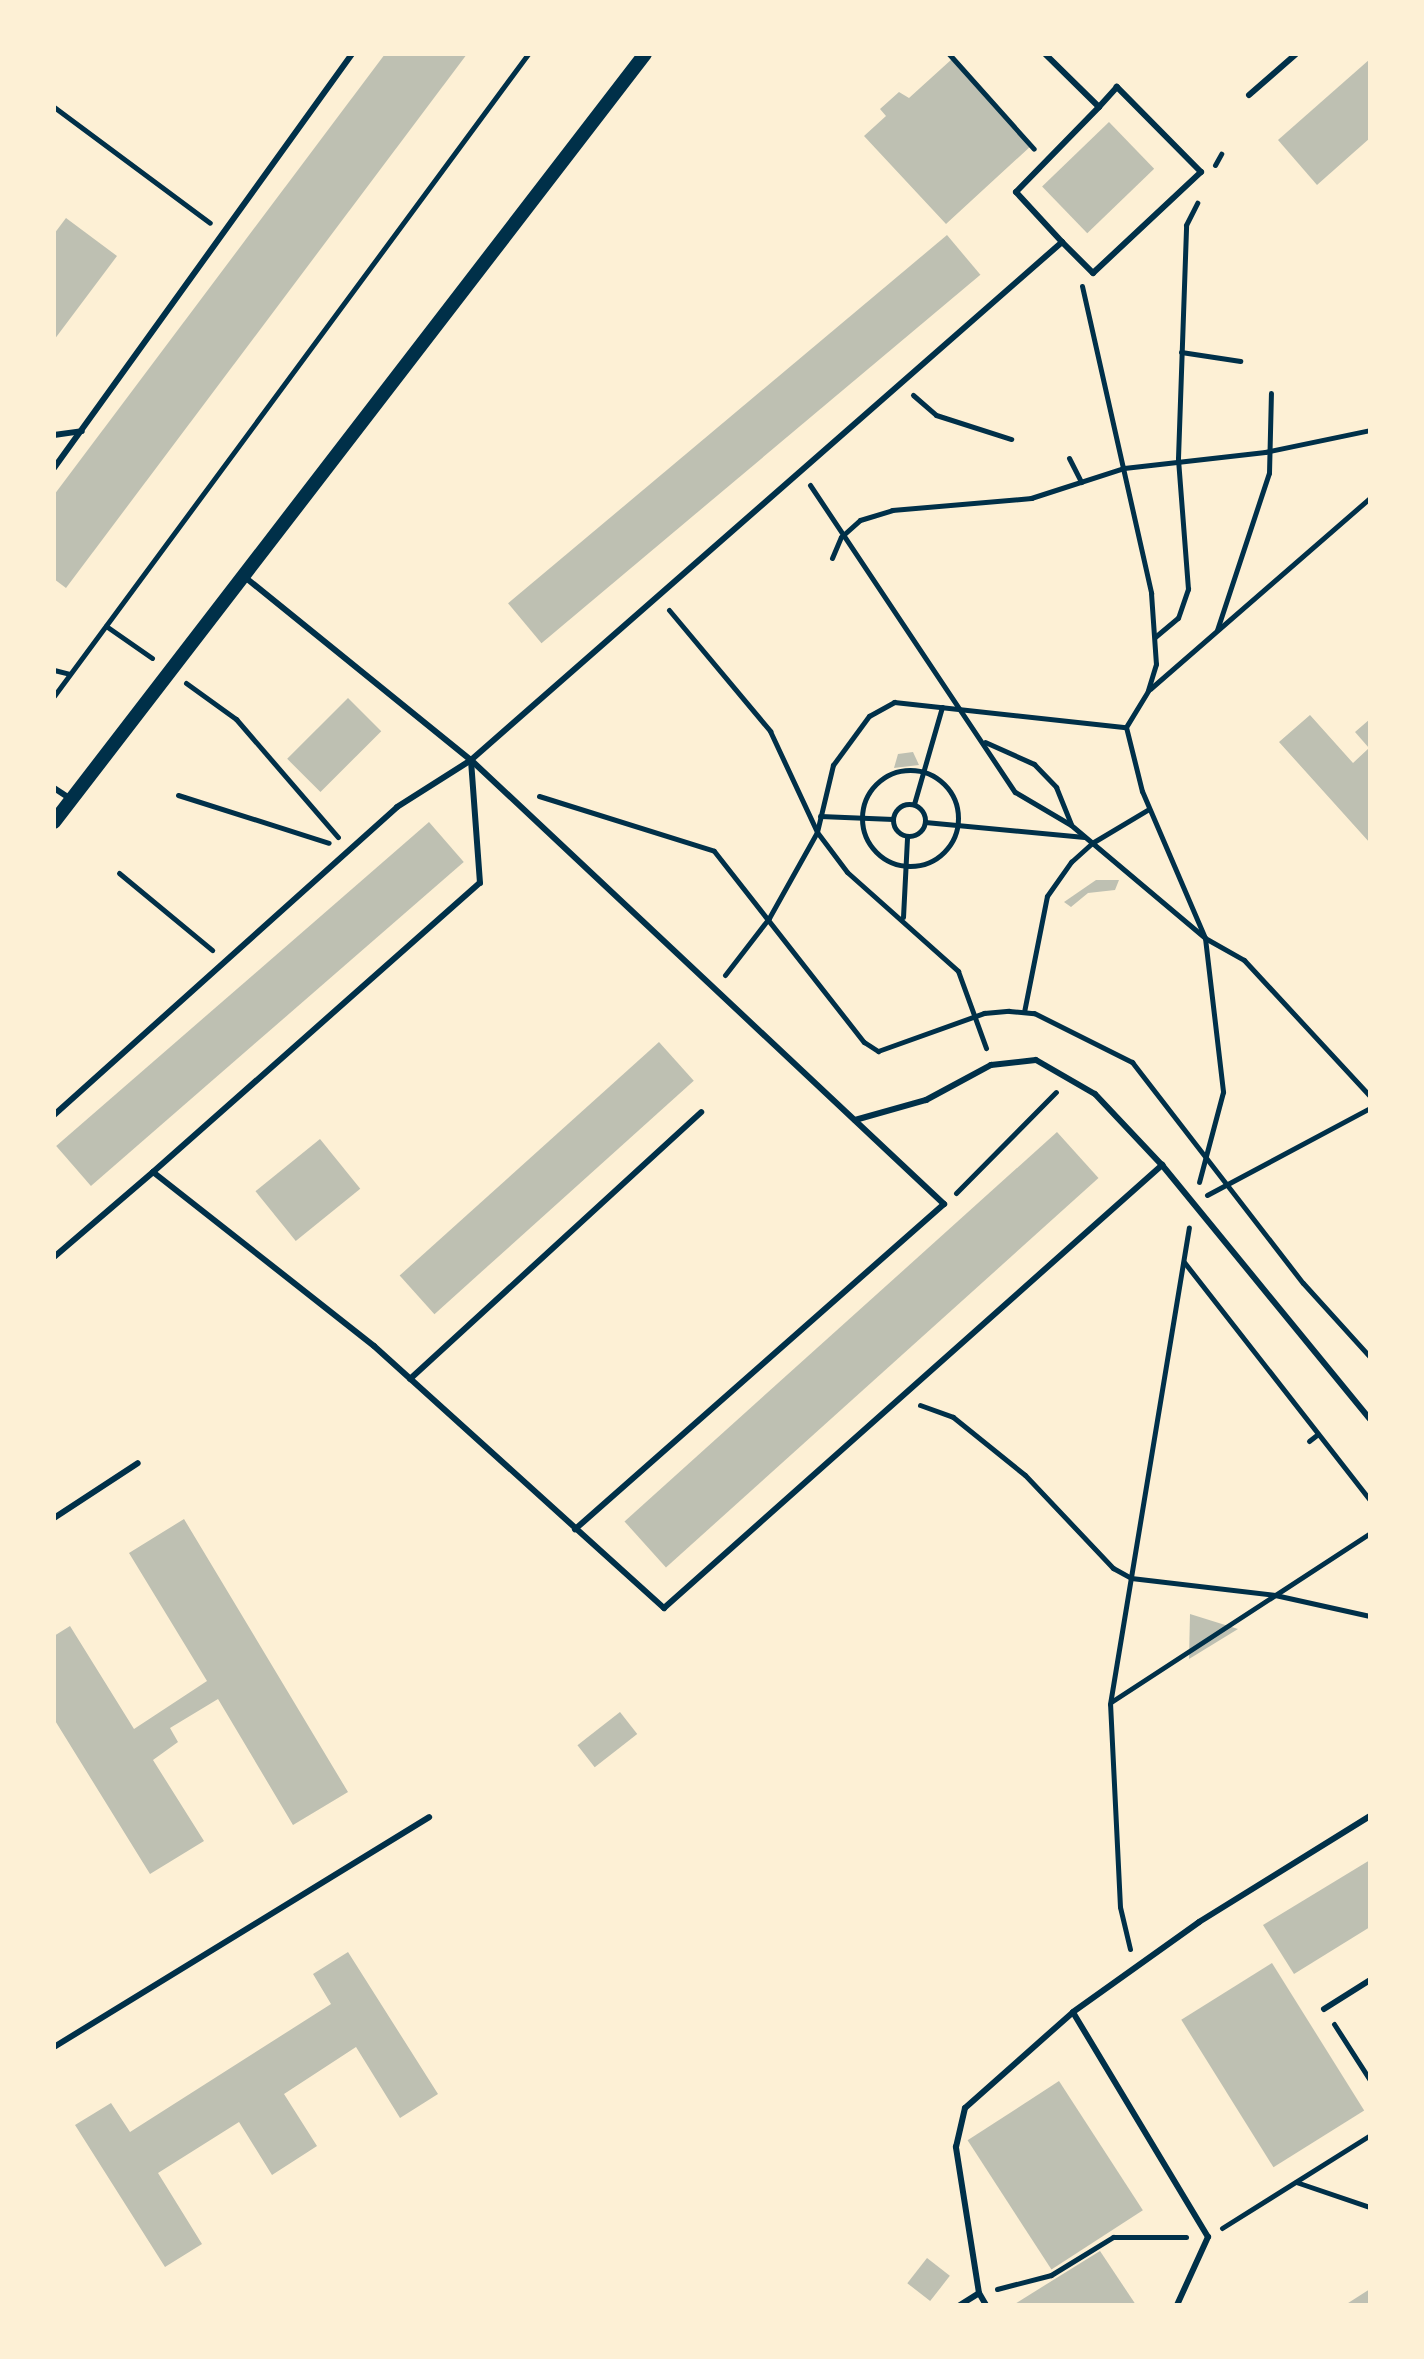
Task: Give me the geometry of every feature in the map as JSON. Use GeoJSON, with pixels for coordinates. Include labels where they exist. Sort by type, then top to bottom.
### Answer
{"type":"FeatureCollection","features":[{"type":"Feature","properties":{"kind":"street"},"geometry":{"type":"LineString","coordinates":[[54,822],[246,578],[645,54]]}},
{"type":"Feature","properties":{"kind":"lane"},"geometry":{"type":"LineString","coordinates":[[54,468],[352,54]]}},
{"type":"Feature","properties":{"kind":"lane"},"geometry":{"type":"LineString","coordinates":[[1045,54],[1099,107]]}},
{"type":"Feature","properties":{"kind":"lane"},"geometry":{"type":"LineString","coordinates":[[1249,95],[1296,54]]}},
{"type":"Feature","properties":{"kind":"lane"},"geometry":{"type":"LineString","coordinates":[[1117,87],[1201,172],[1093,273],[1016,192],[1099,107],[1117,87]]}},
{"type":"Feature","properties":{"kind":"lane"},"geometry":{"type":"LineString","coordinates":[[54,1115],[397,807],[471,760],[1062,242]]}},
{"type":"Feature","properties":{"kind":"lane"},"geometry":{"type":"LineString","coordinates":[[54,435],[82,430]]}},
{"type":"Feature","properties":{"kind":"lane"},"geometry":{"type":"LineString","coordinates":[[246,578],[471,760],[944,1204],[575,1529]]}},
{"type":"Feature","properties":{"kind":"lane"},"geometry":{"type":"LineString","coordinates":[[54,1257],[480,883],[471,760]]}},
{"type":"Feature","properties":{"kind":"lane"},"geometry":{"type":"LineString","coordinates":[[54,788],[71,800]]}},
{"type":"Feature","properties":{"kind":"lane"},"geometry":{"type":"LineString","coordinates":[[855,1120],[926,1100],[991,1065],[1036,1060],[1069,1076],[1095,1094],[1162,1165],[1370,1419]]}},
{"type":"Feature","properties":{"kind":"lane"},"geometry":{"type":"LineString","coordinates":[[410,1379],[701,1112]]}},
{"type":"Feature","properties":{"kind":"lane"},"geometry":{"type":"LineString","coordinates":[[153,1172],[410,1379],[664,1608],[1162,1165]]}},
{"type":"Feature","properties":{"kind":"lane"},"geometry":{"type":"LineString","coordinates":[[54,1518],[138,1463]]}},
{"type":"Feature","properties":{"kind":"lane"},"geometry":{"type":"LineString","coordinates":[[986,2305],[979,2293],[956,2147],[965,2108],[1073,2012],[1134,1967],[1370,1816]]}},
{"type":"Feature","properties":{"kind":"lane"},"geometry":{"type":"LineString","coordinates":[[54,2047],[429,1817]]}},
{"type":"Feature","properties":{"kind":"lane"},"geometry":{"type":"LineString","coordinates":[[1324,2009],[1370,1980]]}},
{"type":"Feature","properties":{"kind":"lane"},"geometry":{"type":"LineString","coordinates":[[1073,2012],[1208,2237],[1177,2305]]}},
{"type":"Feature","properties":{"kind":"lane"},"geometry":{"type":"LineString","coordinates":[[960,2305],[979,2293]]}},
{"type":"Feature","properties":{"kind":"path"},"geometry":{"type":"LineString","coordinates":[[54,696],[528,54]]}},
{"type":"Feature","properties":{"kind":"path"},"geometry":{"type":"LineString","coordinates":[[949,54],[1046,162]]}},
{"type":"Feature","properties":{"kind":"path"},"geometry":{"type":"LineString","coordinates":[[54,107],[223,233]]}},
{"type":"Feature","properties":{"kind":"path"},"geometry":{"type":"LineString","coordinates":[[1209,177],[1221,154]]}},
{"type":"Feature","properties":{"kind":"path"},"geometry":{"type":"LineString","coordinates":[[1155,638],[1178,618],[1188,589],[1178,458],[1181,352],[1186,225],[1203,189]]}},
{"type":"Feature","properties":{"kind":"path"},"geometry":{"type":"LineString","coordinates":[[1079,279],[1151,593],[1156,664],[1148,691],[1126,727],[1149,809],[1205,938],[1223,1092],[1193,1205],[1111,1702],[1120,1907],[1134,1967]]}},
{"type":"Feature","properties":{"kind":"path"},"geometry":{"type":"LineString","coordinates":[[1181,352],[1240,361]]}},
{"type":"Feature","properties":{"kind":"path"},"geometry":{"type":"LineString","coordinates":[[900,383],[936,415],[1011,439]]}},
{"type":"Feature","properties":{"kind":"path"},"geometry":{"type":"LineString","coordinates":[[1217,631],[1272,451],[1271,393]]}},
{"type":"Feature","properties":{"kind":"path"},"geometry":{"type":"LineString","coordinates":[[832,558],[844,534],[860,520],[892,510],[1031,498],[1124,468],[1178,458],[1272,451],[1370,430]]}},
{"type":"Feature","properties":{"kind":"path"},"geometry":{"type":"LineString","coordinates":[[1069,458],[1081,482]]}},
{"type":"Feature","properties":{"kind":"path"},"geometry":{"type":"LineString","coordinates":[[801,471],[985,742],[1015,792],[1071,825],[1205,938],[1244,960],[1370,1096]]}},
{"type":"Feature","properties":{"kind":"path"},"geometry":{"type":"LineString","coordinates":[[1148,691],[1370,498]]}},
{"type":"Feature","properties":{"kind":"path"},"geometry":{"type":"LineString","coordinates":[[657,596],[770,731],[817,832],[847,872],[903,918],[958,971],[991,1065]]}},
{"type":"Feature","properties":{"kind":"path"},"geometry":{"type":"LineString","coordinates":[[106,626],[236,719],[350,850]]}},
{"type":"Feature","properties":{"kind":"path"},"geometry":{"type":"LineString","coordinates":[[54,670],[70,674]]}},
{"type":"Feature","properties":{"kind":"path"},"geometry":{"type":"LineString","coordinates":[[714,989],[769,918],[817,832],[833,765],[869,716],[894,702],[942,707],[965,713],[1126,727]]}},
{"type":"Feature","properties":{"kind":"path"},"geometry":{"type":"LineString","coordinates":[[925,822],[914,804],[942,707]]}},
{"type":"Feature","properties":{"kind":"path"},"geometry":{"type":"LineString","coordinates":[[985,742],[1034,764],[1056,787],[1071,825]]}},
{"type":"Feature","properties":{"kind":"path"},"geometry":{"type":"LineString","coordinates":[[907,770],[923,771],[945,786],[957,824],[951,844],[937,856],[925,864],[903,867],[870,845],[862,817],[864,802],[882,780],[907,770]]}},
{"type":"Feature","properties":{"kind":"path"},"geometry":{"type":"LineString","coordinates":[[532,794],[714,851],[864,1042],[878,1051],[975,1016],[1024,1012],[1080,1032],[1132,1062],[1225,1184],[1370,1357]]}},
{"type":"Feature","properties":{"kind":"path"},"geometry":{"type":"LineString","coordinates":[[178,795],[350,850]]}},
{"type":"Feature","properties":{"kind":"path"},"geometry":{"type":"LineString","coordinates":[[893,819],[901,805],[914,804]]}},
{"type":"Feature","properties":{"kind":"path"},"geometry":{"type":"LineString","coordinates":[[1024,1012],[1047,896],[1071,862],[1092,843],[1149,809]]}},
{"type":"Feature","properties":{"kind":"path"},"geometry":{"type":"LineString","coordinates":[[820,816],[893,819],[907,837]]}},
{"type":"Feature","properties":{"kind":"path"},"geometry":{"type":"LineString","coordinates":[[903,918],[903,867],[907,837],[925,822],[1085,837]]}},
{"type":"Feature","properties":{"kind":"path"},"geometry":{"type":"LineString","coordinates":[[119,873],[225,961]]}},
{"type":"Feature","properties":{"kind":"path"},"geometry":{"type":"LineString","coordinates":[[1141,895],[1150,891]]}},
{"type":"Feature","properties":{"kind":"path"},"geometry":{"type":"LineString","coordinates":[[944,1204],[1029,1125],[1069,1076]]}},
{"type":"Feature","properties":{"kind":"path"},"geometry":{"type":"LineString","coordinates":[[1193,1205],[1225,1184],[1370,1108]]}},
{"type":"Feature","properties":{"kind":"path"},"geometry":{"type":"LineString","coordinates":[[1184,1262],[1370,1500]]}},
{"type":"Feature","properties":{"kind":"path"},"geometry":{"type":"LineString","coordinates":[[900,1398],[953,1417],[1025,1475],[1113,1568],[1131,1578],[1275,1595],[1370,1616]]}},
{"type":"Feature","properties":{"kind":"path"},"geometry":{"type":"LineString","coordinates":[[1309,1441],[1318,1434]]}},
{"type":"Feature","properties":{"kind":"path"},"geometry":{"type":"LineString","coordinates":[[1111,1702],[1370,1533]]}},
{"type":"Feature","properties":{"kind":"path"},"geometry":{"type":"LineString","coordinates":[[1324,2009],[1370,2080]]}},
{"type":"Feature","properties":{"kind":"path"},"geometry":{"type":"LineString","coordinates":[[979,2293],[1051,2275],[1113,2237],[1208,2237],[1370,2135]]}},
{"type":"Feature","properties":{"kind":"path"},"geometry":{"type":"LineString","coordinates":[[1296,2182],[1370,2207]]}},
{"type":"Feature","properties":{"kind":"building"},"geometry":{"type":"Polygon","coordinates":[[[385,54],[467,54],[66,588],[54,579],[54,495],[385,54]]]}},
{"type":"Feature","properties":{"kind":"building"},"geometry":{"type":"Polygon","coordinates":[[[952,59],[1032,145],[946,224],[864,136],[886,116],[880,109],[899,92],[909,98],[952,59]]]}},
{"type":"Feature","properties":{"kind":"building"},"geometry":{"type":"Polygon","coordinates":[[[1370,59],[1370,138],[1317,185],[1278,140],[1370,59]]]}},
{"type":"Feature","properties":{"kind":"building"},"geometry":{"type":"Polygon","coordinates":[[[1109,122],[1154,169],[1087,233],[1042,187],[1109,122]]]}},
{"type":"Feature","properties":{"kind":"building"},"geometry":{"type":"Polygon","coordinates":[[[66,218],[117,256],[54,340],[54,234],[66,218]]]}},
{"type":"Feature","properties":{"kind":"building"},"geometry":{"type":"Polygon","coordinates":[[[947,235],[980,275],[541,643],[508,603],[947,235]]]}},
{"type":"Feature","properties":{"kind":"building"},"geometry":{"type":"Polygon","coordinates":[[[348,698],[381,731],[320,792],[287,759],[348,698]]]}},
{"type":"Feature","properties":{"kind":"building"},"geometry":{"type":"Polygon","coordinates":[[[1310,715],[1353,763],[1369,748],[1355,732],[1370,719],[1370,843],[1279,742],[1310,715]]]}},
{"type":"Feature","properties":{"kind":"building"},"geometry":{"type":"Polygon","coordinates":[[[913,752],[919,765],[894,768],[898,754],[913,752]]]}},
{"type":"Feature","properties":{"kind":"building"},"geometry":{"type":"Polygon","coordinates":[[[429,822],[464,862],[91,1186],[56,1146],[429,822]]]}},
{"type":"Feature","properties":{"kind":"building"},"geometry":{"type":"Polygon","coordinates":[[[1096,880],[1119,880],[1115,890],[1088,893],[1071,907],[1064,902],[1096,880]]]}},
{"type":"Feature","properties":{"kind":"building"},"geometry":{"type":"Polygon","coordinates":[[[659,1042],[694,1081],[434,1314],[400,1276],[659,1042]]]}},
{"type":"Feature","properties":{"kind":"building"},"geometry":{"type":"Polygon","coordinates":[[[1057,1132],[1098,1178],[666,1568],[624,1521],[1057,1132]]]}},
{"type":"Feature","properties":{"kind":"building"},"geometry":{"type":"Polygon","coordinates":[[[320,1139],[360,1189],[296,1241],[255,1191],[320,1139]]]}},
{"type":"Feature","properties":{"kind":"building"},"geometry":{"type":"Polygon","coordinates":[[[184,1519],[348,1792],[293,1825],[218,1699],[170,1728],[178,1742],[153,1760],[204,1841],[150,1874],[54,1719],[54,1636],[70,1626],[134,1729],[207,1681],[129,1553],[184,1519]]]}},
{"type":"Feature","properties":{"kind":"building"},"geometry":{"type":"Polygon","coordinates":[[[1190,1614],[1238,1629],[1189,1659],[1190,1614]]]}},
{"type":"Feature","properties":{"kind":"building"},"geometry":{"type":"Polygon","coordinates":[[[620,1712],[637,1734],[595,1767],[577,1745],[620,1712]]]}},
{"type":"Feature","properties":{"kind":"building"},"geometry":{"type":"Polygon","coordinates":[[[1370,1860],[1370,1927],[1294,1974],[1263,1925],[1370,1860]]]}},
{"type":"Feature","properties":{"kind":"building"},"geometry":{"type":"Polygon","coordinates":[[[348,1952],[438,2094],[400,2118],[356,2047],[284,2094],[317,2146],[272,2175],[239,2122],[158,2173],[202,2244],[165,2267],[75,2125],[111,2103],[130,2132],[331,2004],[313,1974],[348,1952]]]}},
{"type":"Feature","properties":{"kind":"building"},"geometry":{"type":"Polygon","coordinates":[[[1272,1963],[1364,2111],[1273,2167],[1181,2020],[1272,1963]]]}},
{"type":"Feature","properties":{"kind":"building"},"geometry":{"type":"Polygon","coordinates":[[[1059,2081],[1143,2210],[1051,2270],[968,2140],[1059,2081]]]}},
{"type":"Feature","properties":{"kind":"building"},"geometry":{"type":"Polygon","coordinates":[[[1100,2251],[1136,2305],[1013,2305],[1100,2251]]]}},
{"type":"Feature","properties":{"kind":"building"},"geometry":{"type":"Polygon","coordinates":[[[927,2258],[950,2276],[930,2301],[907,2283],[927,2258]]]}},
{"type":"Feature","properties":{"kind":"building"},"geometry":{"type":"Polygon","coordinates":[[[1370,2289],[1370,2305],[1345,2305],[1370,2289]]]}}]}
